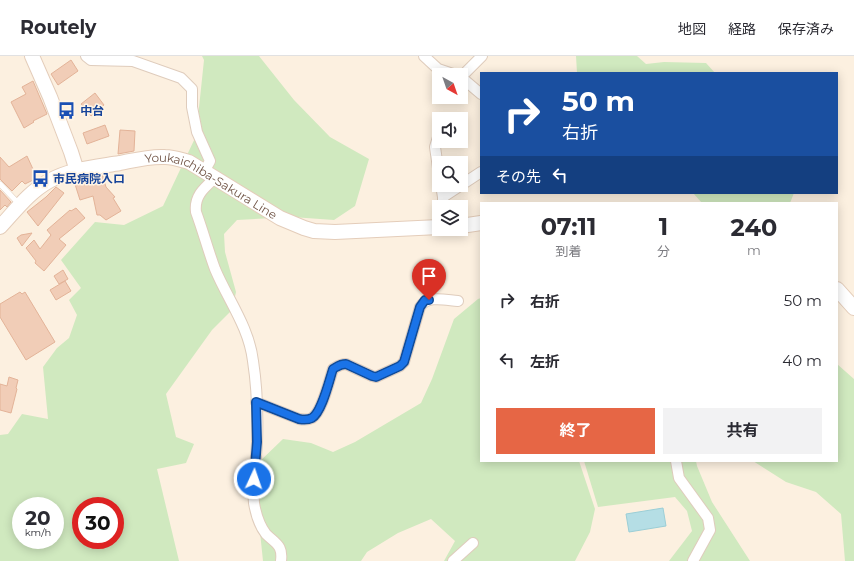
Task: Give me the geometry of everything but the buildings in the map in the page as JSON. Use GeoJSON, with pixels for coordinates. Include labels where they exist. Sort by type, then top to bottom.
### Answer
{"type":"FeatureCollection","features":[{"type":"Feature","properties":{"kind":"main road"},"geometry":{"type":"LineString","coordinates":[[32,56],[50,96],[71,152],[76,171]]}},
{"type":"Feature","properties":{"kind":"main road","name":"Youkaichiba-Sakura Line"},"geometry":{"type":"LineString","coordinates":[[0,227],[31,194],[49,181],[62,175],[76,171],[150,158],[165,157],[177,158],[189,162],[280,218],[314,231],[335,232],[432,225]]}},
{"type":"Feature","properties":{"kind":"main road"},"geometry":{"type":"LineString","coordinates":[[468,225],[480,223]]}},
{"type":"Feature","properties":{"kind":"main road"},"geometry":{"type":"LineString","coordinates":[[838,290],[854,308]]}},
{"type":"Feature","properties":{"kind":"street"},"geometry":{"type":"LineString","coordinates":[[86,56],[91,60],[133,61],[181,78],[192,89],[192,107],[197,132],[210,161],[210,175],[197,198],[195,205],[196,212],[216,270],[242,321],[250,344],[253,361],[256,402],[257,442],[254,467],[254,502],[257,519],[266,534],[280,548],[282,553],[281,561]]}},
{"type":"Feature","properties":{"kind":"street"},"geometry":{"type":"LineString","coordinates":[[424,56],[437,68]]}},
{"type":"Feature","properties":{"kind":"street"},"geometry":{"type":"LineString","coordinates":[[468,70],[482,56]]}},
{"type":"Feature","properties":{"kind":"street"},"geometry":{"type":"LineString","coordinates":[[468,83],[480,93]]}},
{"type":"Feature","properties":{"kind":"street"},"geometry":{"type":"LineString","coordinates":[[446,200],[480,173]]}},
{"type":"Feature","properties":{"kind":"street"},"geometry":{"type":"LineString","coordinates":[[256,402],[299,419],[305,420],[312,418],[319,410],[333,369],[342,364],[346,364],[376,377],[400,366],[404,362],[422,303],[429,300],[458,300]]}},
{"type":"Feature","properties":{"kind":"street"},"geometry":{"type":"LineString","coordinates":[[676,462],[679,478],[708,518],[710,530],[693,561]]}},
{"type":"Feature","properties":{"kind":"street"},"geometry":{"type":"LineString","coordinates":[[453,561],[473,543]]}},
{"type":"Feature","properties":{"kind":"lane"},"geometry":{"type":"LineString","coordinates":[[0,184],[20,205]]}},
{"type":"Feature","properties":{"kind":"green space"},"geometry":{"type":"Polygon","coordinates":[[[202,56],[259,56],[294,100],[330,137],[369,159],[355,206],[334,220],[292,217],[237,220],[224,234],[225,252],[236,292],[232,310],[212,330],[166,394],[176,437],[194,444],[186,463],[157,469],[179,561],[0,561],[0,435],[8,434],[22,414],[48,419],[43,367],[57,348],[69,338],[77,315],[69,300],[81,288],[61,260],[95,222],[124,225],[163,206],[196,136],[204,60],[202,56]]]}},
{"type":"Feature","properties":{"kind":"green space"},"geometry":{"type":"Polygon","coordinates":[[[576,56],[637,56],[646,64],[664,62],[706,63],[714,72],[577,72],[576,56]]]}},
{"type":"Feature","properties":{"kind":"green space"},"geometry":{"type":"Polygon","coordinates":[[[694,194],[794,194],[790,202],[701,202],[694,194]]]}},
{"type":"Feature","properties":{"kind":"green space"},"geometry":{"type":"Polygon","coordinates":[[[480,298],[480,462],[579,462],[595,509],[590,532],[575,561],[444,561],[455,541],[431,519],[398,533],[367,552],[361,561],[263,561],[257,503],[257,464],[283,439],[311,443],[333,452],[355,442],[421,403],[432,379],[454,319],[480,298]]]}},
{"type":"Feature","properties":{"kind":"green space"},"geometry":{"type":"Polygon","coordinates":[[[838,365],[854,379],[854,561],[845,561],[841,514],[816,492],[786,482],[755,462],[838,462],[838,365]]]}},
{"type":"Feature","properties":{"kind":"green space"},"geometry":{"type":"Polygon","coordinates":[[[584,462],[696,462],[712,502],[750,561],[669,561],[692,531],[687,511],[675,497],[598,507],[584,462]]]}},
{"type":"Feature","properties":{"kind":"water"},"geometry":{"type":"Polygon","coordinates":[[[663,508],[666,526],[629,532],[626,514],[663,508]]]}},
{"type":"Feature","properties":{"kind":"place","name":"中台"},"geometry":{"type":"Point","coordinates":[67,110]}},
{"type":"Feature","properties":{"kind":"place","name":"市民病院入ロ"},"geometry":{"type":"Point","coordinates":[40,178]}},
{"type":"Feature","properties":{"kind":"route"},"geometry":{"type":"LineString","coordinates":[[254,479],[257,442],[256,402],[299,419],[305,420],[312,418],[319,410],[333,369],[337,366],[346,364],[376,377],[400,366],[404,362],[420,307],[425,300],[429,300]]}}]}
